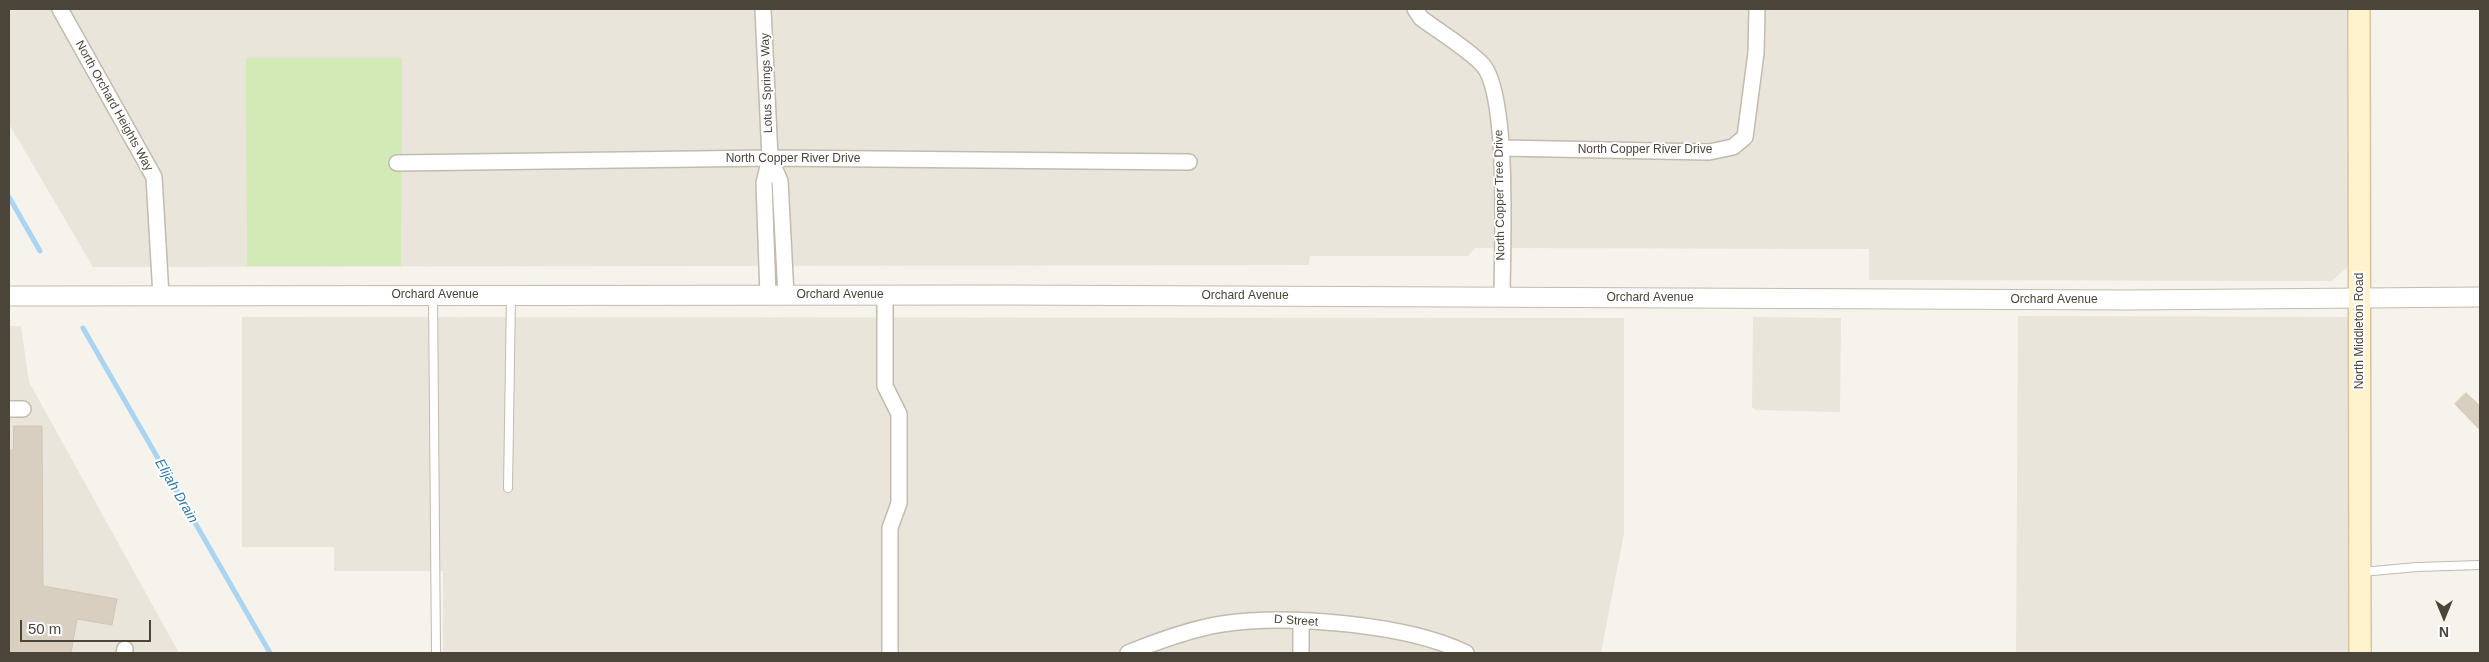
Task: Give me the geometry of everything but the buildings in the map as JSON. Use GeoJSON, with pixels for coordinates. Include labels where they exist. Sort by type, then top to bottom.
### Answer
{"type":"FeatureCollection","features":[{"type":"Feature","properties":{"kind":"main road","name":"North Middleton Road"},"geometry":{"type":"LineString","coordinates":[[2360,9],[2360,653]]}},
{"type":"Feature","properties":{"kind":"street","name":"North Orchard Heights Way"},"geometry":{"type":"LineString","coordinates":[[60,9],[154,177],[161,296]]}},
{"type":"Feature","properties":{"kind":"street","name":"Lotus Springs Way"},"geometry":{"type":"LineString","coordinates":[[763,9],[770,158],[780,181],[777,295]]}},
{"type":"Feature","properties":{"kind":"street","name":"North Copper Tree Drive"},"geometry":{"type":"LineString","coordinates":[[1415,9],[1421,18],[1482,65],[1493,82],[1502,148],[1502,297]]}},
{"type":"Feature","properties":{"kind":"street","name":"North Copper River Drive"},"geometry":{"type":"LineString","coordinates":[[1502,148],[1709,152],[1733,146],[1745,138],[1756,52],[1757,9]]}},
{"type":"Feature","properties":{"kind":"street","name":"North Copper River Drive"},"geometry":{"type":"LineString","coordinates":[[397,163],[770,158],[1189,162]]}},
{"type":"Feature","properties":{"kind":"street","name":"Orchard Avenue"},"geometry":{"type":"LineString","coordinates":[[9,296],[511,294],[2119,300],[2480,297]]}},
{"type":"Feature","properties":{"kind":"street"},"geometry":{"type":"LineString","coordinates":[[885,295],[885,386],[899,414],[899,503],[890,528],[890,653]]}},
{"type":"Feature","properties":{"kind":"street","name":"D Street"},"geometry":{"type":"LineString","coordinates":[[1128,653],[1162,640],[1221,624],[1261,619],[1389,629],[1466,653]]}},
{"type":"Feature","properties":{"kind":"street"},"geometry":{"type":"LineString","coordinates":[[1301,621],[1301,653]]}},
{"type":"Feature","properties":{"kind":"lane"},"geometry":{"type":"LineString","coordinates":[[508,488],[511,294]]}},
{"type":"Feature","properties":{"kind":"lane"},"geometry":{"type":"LineString","coordinates":[[433,295],[436,653]]}},
{"type":"Feature","properties":{"kind":"lane"},"geometry":{"type":"LineString","coordinates":[[2360,572],[2417,567],[2480,565]]}},
{"type":"Feature","properties":{"kind":"shaded area"},"geometry":{"type":"Polygon","coordinates":[[[9,9],[2348,9],[2348,266],[2332,281],[1869,280],[1869,249],[1475,248],[1468,256],[1310,256],[1309,265],[93,267],[9,124],[9,9]]]}},
{"type":"Feature","properties":{"kind":"shaded area"},"geometry":{"type":"Polygon","coordinates":[[[2018,316],[2350,317],[2351,653],[2016,653],[2018,316]]]}},
{"type":"Feature","properties":{"kind":"shaded area"},"geometry":{"type":"Polygon","coordinates":[[[242,317],[1624,318],[1624,533],[1601,653],[443,653],[443,571],[334,571],[334,547],[242,547],[242,317]]]}},
{"type":"Feature","properties":{"kind":"shaded area"},"geometry":{"type":"Polygon","coordinates":[[[1753,317],[1841,318],[1840,412],[1756,410],[1752,407],[1753,317]]]}},
{"type":"Feature","properties":{"kind":"shaded area"},"geometry":{"type":"Polygon","coordinates":[[[9,326],[21,326],[29,382],[179,653],[9,653],[9,326]]]}},
{"type":"Feature","properties":{"kind":"green space"},"geometry":{"type":"Polygon","coordinates":[[[246,58],[402,58],[401,266],[247,266],[246,58]]]}},
{"type":"Feature","properties":{"kind":"waterway","name":"Elijah Drain"},"geometry":{"type":"LineString","coordinates":[[9,197],[40,251]]}},
{"type":"Feature","properties":{"kind":"waterway","name":"Elijah Drain"},"geometry":{"type":"LineString","coordinates":[[83,328],[270,653]]}}]}
